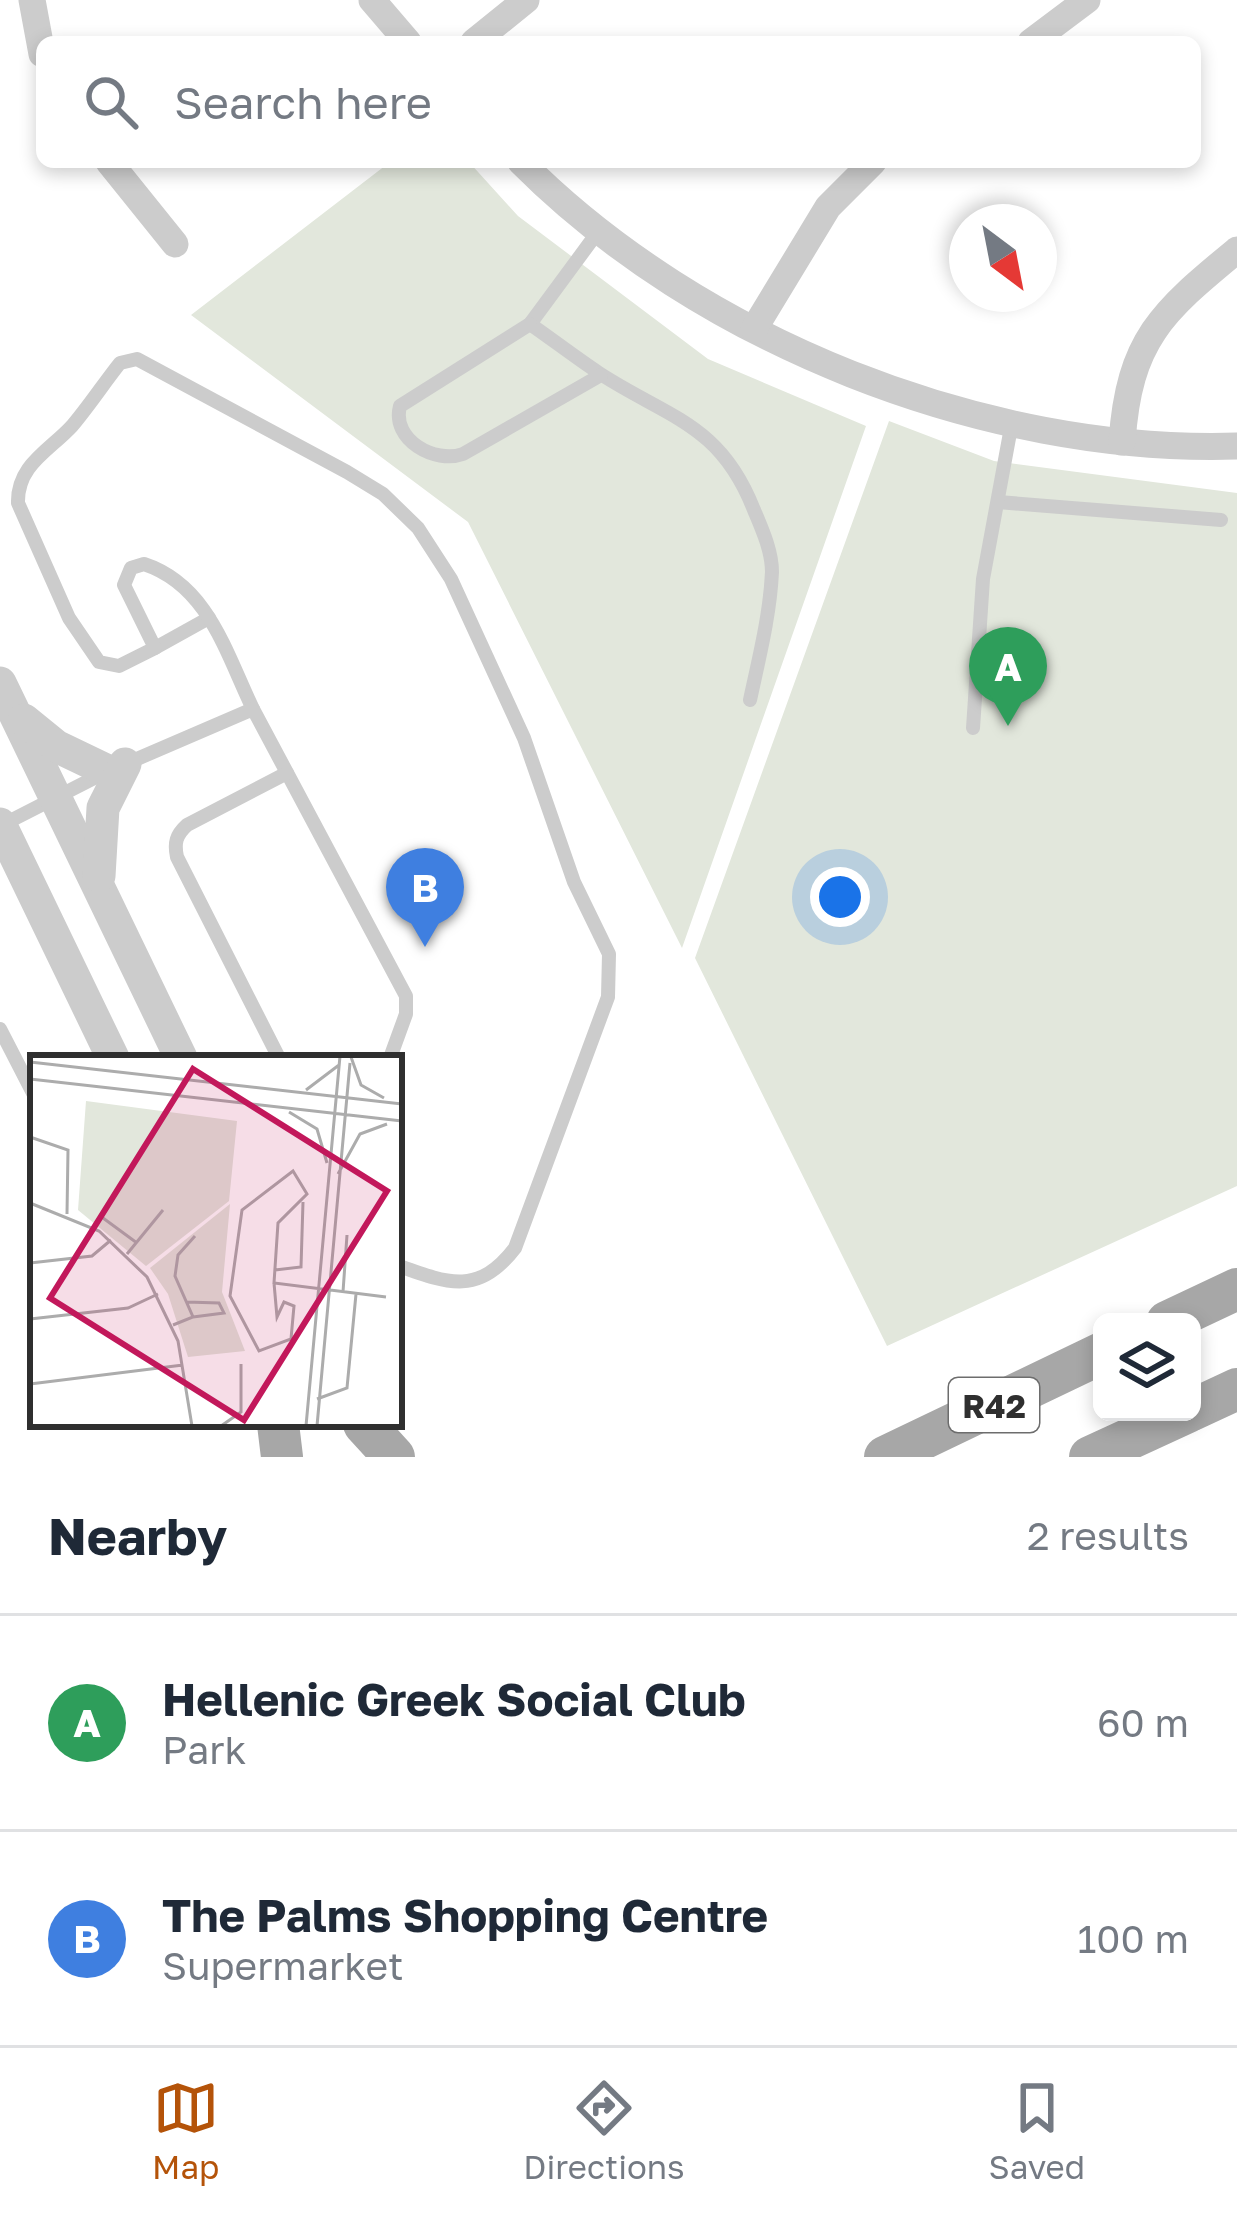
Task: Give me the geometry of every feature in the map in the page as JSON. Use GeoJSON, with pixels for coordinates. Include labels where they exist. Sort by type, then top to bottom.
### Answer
{"type":"FeatureCollection","features":[{"type":"Feature","properties":{"kind":"main road"},"geometry":{"type":"LineString","coordinates":[[1186,1313],[1237,1288]]}},
{"type":"Feature","properties":{"kind":"main road","name":"R42"},"geometry":{"type":"LineString","coordinates":[[885,1457],[1093,1357]]}},
{"type":"Feature","properties":{"kind":"main road"},"geometry":{"type":"LineString","coordinates":[[1201,1406],[1237,1389]]}},
{"type":"Feature","properties":{"kind":"main road"},"geometry":{"type":"LineString","coordinates":[[1090,1457],[1168,1421]]}},
{"type":"Feature","properties":{"kind":"main road"},"geometry":{"type":"LineString","coordinates":[[278,1427],[282,1457]]}},
{"type":"Feature","properties":{"kind":"main road"},"geometry":{"type":"LineString","coordinates":[[365,1427],[394,1457]]}},
{"type":"Feature","properties":{"kind":"street"},"geometry":{"type":"LineString","coordinates":[[32,0],[39,36]]}},
{"type":"Feature","properties":{"kind":"street"},"geometry":{"type":"LineString","coordinates":[[372,0],[403,36]]}},
{"type":"Feature","properties":{"kind":"street"},"geometry":{"type":"LineString","coordinates":[[481,36],[526,0]]}},
{"type":"Feature","properties":{"kind":"street"},"geometry":{"type":"LineString","coordinates":[[1039,36],[1087,0]]}},
{"type":"Feature","properties":{"kind":"street"},"geometry":{"type":"LineString","coordinates":[[114,168],[175,244]]}},
{"type":"Feature","properties":{"kind":"street"},"geometry":{"type":"LineString","coordinates":[[528,168],[599,230],[702,302],[854,375],[938,405],[1012,422],[1122,442],[1237,446]]}},
{"type":"Feature","properties":{"kind":"street"},"geometry":{"type":"LineString","coordinates":[[754,329],[828,207],[867,168]]}},
{"type":"Feature","properties":{"kind":"street"},"geometry":{"type":"LineString","coordinates":[[1122,442],[1131,380],[1148,337],[1164,314],[1237,250]]}},
{"type":"Feature","properties":{"kind":"street"},"geometry":{"type":"LineString","coordinates":[[7,698],[56,746],[116,768],[99,824],[99,890]]}},
{"type":"Feature","properties":{"kind":"street"},"geometry":{"type":"LineString","coordinates":[[7,698],[180,1055]]}},
{"type":"Feature","properties":{"kind":"street"},"geometry":{"type":"LineString","coordinates":[[0,825],[112,1055]]}},
{"type":"Feature","properties":{"kind":"street"},"geometry":{"type":"LineString","coordinates":[[290,1427],[304,1457]]}},
{"type":"Feature","properties":{"kind":"street"},"geometry":{"type":"LineString","coordinates":[[363,1427],[375,1457]]}},
{"type":"Feature","properties":{"kind":"lane"},"geometry":{"type":"LineString","coordinates":[[599,230],[530,324],[400,406],[397,419],[401,430],[434,457],[447,460],[601,374]]}},
{"type":"Feature","properties":{"kind":"lane"},"geometry":{"type":"LineString","coordinates":[[530,324],[601,374],[685,420],[712,441],[749,497],[772,567],[750,700]]}},
{"type":"Feature","properties":{"kind":"lane"},"geometry":{"type":"LineString","coordinates":[[209,618],[110,667],[93,657],[69,618],[18,503],[18,488],[36,459],[70,427],[120,362],[128,359],[137,359],[328,462],[396,505],[418,528],[451,579],[524,738],[574,882],[609,954],[608,997],[515,1248],[486,1277],[466,1282],[437,1280],[402,1267]]}},
{"type":"Feature","properties":{"kind":"lane"},"geometry":{"type":"LineString","coordinates":[[974,728],[983,580],[1012,422]]}},
{"type":"Feature","properties":{"kind":"lane"},"geometry":{"type":"LineString","coordinates":[[998,502],[1221,520]]}},
{"type":"Feature","properties":{"kind":"lane"},"geometry":{"type":"LineString","coordinates":[[155,648],[124,585],[131,568],[144,564],[184,584],[209,618],[406,996],[406,1014],[391,1055]]}},
{"type":"Feature","properties":{"kind":"lane"},"geometry":{"type":"LineString","coordinates":[[0,825],[253,709]]}},
{"type":"Feature","properties":{"kind":"lane"},"geometry":{"type":"LineString","coordinates":[[277,1055],[175,845],[178,833],[187,825],[287,773]]}},
{"type":"Feature","properties":{"kind":"lane"},"geometry":{"type":"LineString","coordinates":[[0,1029],[30,1087]]}},
{"type":"Feature","properties":{"kind":"shaded area"},"geometry":{"type":"Polygon","coordinates":[[[382,168],[474,168],[518,216],[708,359],[866,426],[682,948],[468,522],[191,315],[382,168]]]}},
{"type":"Feature","properties":{"kind":"shaded area"},"geometry":{"type":"Polygon","coordinates":[[[889,421],[994,461],[1237,493],[1237,1186],[887,1346],[695,958],[889,421]]]}},
{"type":"Feature","properties":{"kind":"place","name":"Hellenic Greek Social Club"},"geometry":{"type":"Point","coordinates":[1008,726]}},
{"type":"Feature","properties":{"kind":"place","name":"The Palms Shopping Centre"},"geometry":{"type":"Point","coordinates":[425,947]}}]}
